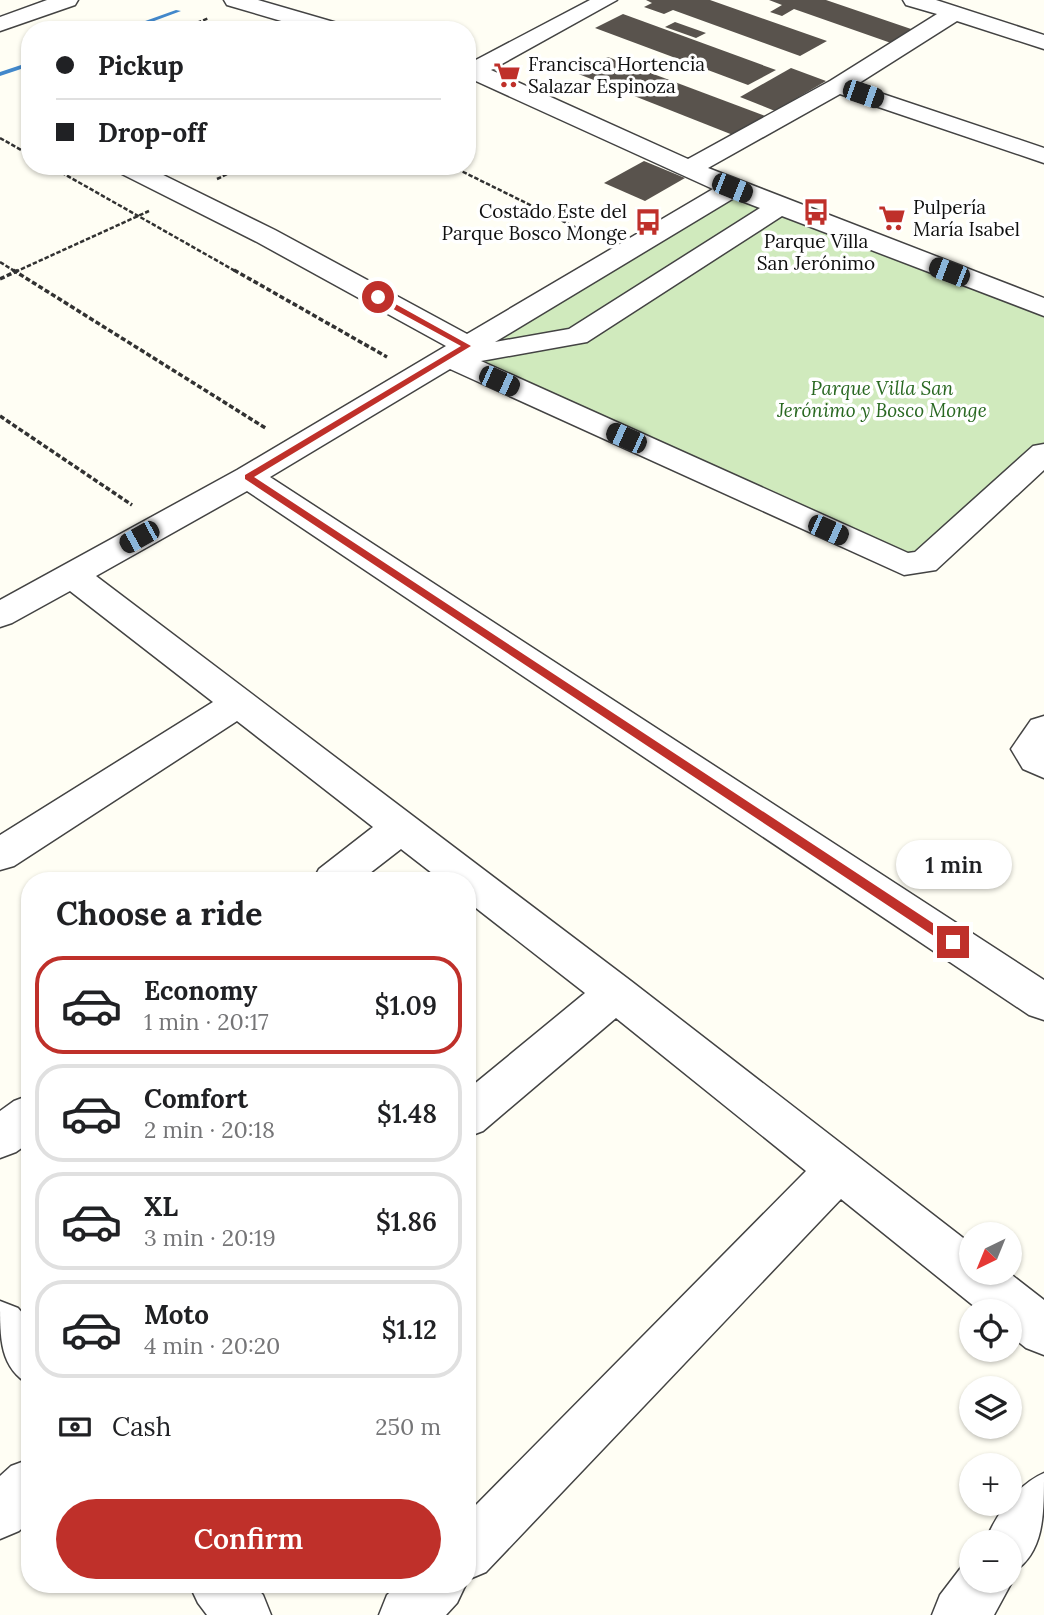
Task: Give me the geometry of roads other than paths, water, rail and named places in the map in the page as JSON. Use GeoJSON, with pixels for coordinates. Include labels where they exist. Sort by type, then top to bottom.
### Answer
{"type":"FeatureCollection","features":[{"type":"Feature","properties":{"kind":"street"},"geometry":{"type":"LineString","coordinates":[[0,24],[66,0]]}},
{"type":"Feature","properties":{"kind":"street"},"geometry":{"type":"LineString","coordinates":[[235,0],[306,21]]}},
{"type":"Feature","properties":{"kind":"street"},"geometry":{"type":"LineString","coordinates":[[563,0],[599,4]]}},
{"type":"Feature","properties":{"kind":"street"},"geometry":{"type":"LineString","coordinates":[[914,0],[1044,42]]}},
{"type":"Feature","properties":{"kind":"street"},"geometry":{"type":"LineString","coordinates":[[476,66],[599,4]]}},
{"type":"Feature","properties":{"kind":"street"},"geometry":{"type":"LineString","coordinates":[[689,168],[838,86],[954,13]]}},
{"type":"Feature","properties":{"kind":"street"},"geometry":{"type":"LineString","coordinates":[[476,71],[732,188],[1044,308]]}},
{"type":"Feature","properties":{"kind":"street"},"geometry":{"type":"LineString","coordinates":[[838,86],[1044,156]]}},
{"type":"Feature","properties":{"kind":"street"},"geometry":{"type":"LineString","coordinates":[[144,175],[183,194],[458,352],[904,564],[924,562],[1044,453]]}},
{"type":"Feature","properties":{"kind":"street"},"geometry":{"type":"LineString","coordinates":[[0,615],[248,477],[732,188]]}},
{"type":"Feature","properties":{"kind":"street"},"geometry":{"type":"LineString","coordinates":[[458,352],[577,335],[778,207]]}},
{"type":"Feature","properties":{"kind":"street"},"geometry":{"type":"LineString","coordinates":[[248,477],[1044,1002]]}},
{"type":"Feature","properties":{"kind":"street"},"geometry":{"type":"LineString","coordinates":[[72,575],[459,872]]}},
{"type":"Feature","properties":{"kind":"street"},"geometry":{"type":"LineString","coordinates":[[0,855],[239,703]]}},
{"type":"Feature","properties":{"kind":"street"},"geometry":{"type":"LineString","coordinates":[[1044,729],[1030,749],[1036,759],[1044,764]]}},
{"type":"Feature","properties":{"kind":"street"},"geometry":{"type":"LineString","coordinates":[[343,872],[401,827]]}},
{"type":"Feature","properties":{"kind":"street"},"geometry":{"type":"LineString","coordinates":[[476,885],[1044,1331]]}},
{"type":"Feature","properties":{"kind":"street"},"geometry":{"type":"LineString","coordinates":[[476,1110],[616,993]]}},
{"type":"Feature","properties":{"kind":"street"},"geometry":{"type":"LineString","coordinates":[[0,1138],[21,1122]]}},
{"type":"Feature","properties":{"kind":"street"},"geometry":{"type":"LineString","coordinates":[[476,1544],[839,1169]]}},
{"type":"Feature","properties":{"kind":"street"},"geometry":{"type":"LineString","coordinates":[[0,1325],[21,1350]]}},
{"type":"Feature","properties":{"kind":"street"},"geometry":{"type":"LineString","coordinates":[[0,1512],[21,1493]]}},
{"type":"Feature","properties":{"kind":"street"},"geometry":{"type":"LineString","coordinates":[[1022,1530],[1044,1500]]}},
{"type":"Feature","properties":{"kind":"street"},"geometry":{"type":"LineString","coordinates":[[225,1593],[243,1615]]}},
{"type":"Feature","properties":{"kind":"street"},"geometry":{"type":"LineString","coordinates":[[407,1615],[429,1593]]}},
{"type":"Feature","properties":{"kind":"street"},"geometry":{"type":"LineString","coordinates":[[960,1615],[976,1593]]}},
{"type":"Feature","properties":{"kind":"waterway"},"geometry":{"type":"LineString","coordinates":[[149,21],[178,11]]}},
{"type":"Feature","properties":{"kind":"waterway"},"geometry":{"type":"LineString","coordinates":[[0,74],[21,67]]}},
{"type":"Feature","properties":{"kind":"place","name":"Francisca Hortencia Salazar Espinoza"},"geometry":{"type":"Point","coordinates":[507,75]}},
{"type":"Feature","properties":{"kind":"place","name":"Parque Villa San Jerónimo"},"geometry":{"type":"Point","coordinates":[816,212]}},
{"type":"Feature","properties":{"kind":"place","name":"Pulpería María Isabel"},"geometry":{"type":"Point","coordinates":[892,218]}},
{"type":"Feature","properties":{"kind":"place","name":"Costado Este del Parque Bosco Monge"},"geometry":{"type":"Point","coordinates":[648,222]}},
{"type":"Feature","properties":{"kind":"park label","name":"Parque Villa San Jerónimo y Bosco Monge"},"geometry":{"type":"Point","coordinates":[882,399]}}]}
